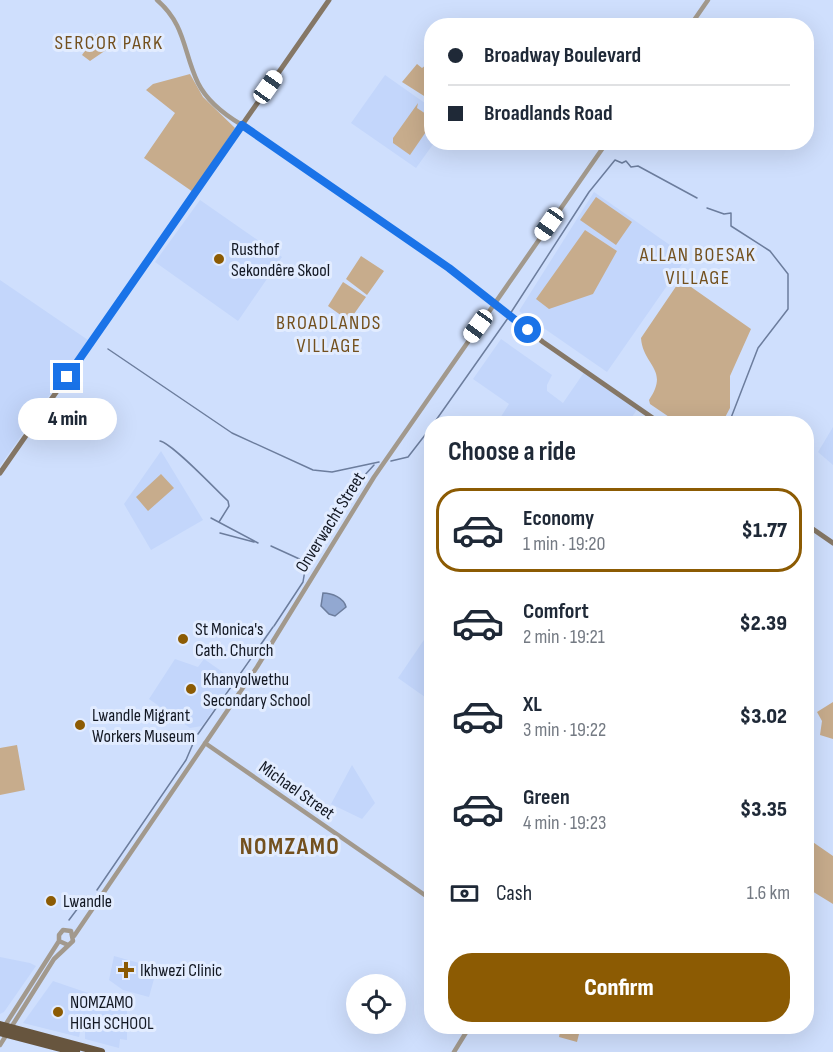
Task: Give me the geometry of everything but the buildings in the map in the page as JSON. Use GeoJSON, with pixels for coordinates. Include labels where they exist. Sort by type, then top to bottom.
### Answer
{"type":"FeatureCollection","features":[{"type":"Feature","properties":{"kind":"highway"},"geometry":{"type":"LineString","coordinates":[[3,1030],[76,1052]]}},
{"type":"Feature","properties":{"kind":"highway"},"geometry":{"type":"LineString","coordinates":[[3,1030],[101,1052]]}},
{"type":"Feature","properties":{"kind":"main road"},"geometry":{"type":"LineString","coordinates":[[0,473],[328,0]]}},
{"type":"Feature","properties":{"kind":"main road"},"geometry":{"type":"LineString","coordinates":[[242,125],[495,302],[543,342],[650,416]]}},
{"type":"Feature","properties":{"kind":"main road"},"geometry":{"type":"LineString","coordinates":[[814,530],[833,543]]}},
{"type":"Feature","properties":{"kind":"street"},"geometry":{"type":"LineString","coordinates":[[157,0],[180,29],[195,75],[204,93],[221,111],[242,125]]}},
{"type":"Feature","properties":{"kind":"street"},"geometry":{"type":"LineString","coordinates":[[696,18],[708,0]]}},
{"type":"Feature","properties":{"kind":"street","name":"Onverwacht Street"},"geometry":{"type":"LineString","coordinates":[[68,945],[82,920],[262,659],[374,477],[601,150]]}},
{"type":"Feature","properties":{"kind":"street","name":"Michael Street"},"geometry":{"type":"LineString","coordinates":[[205,742],[424,894]]}},
{"type":"Feature","properties":{"kind":"street","name":"Onverwacht Street"},"geometry":{"type":"LineString","coordinates":[[59,941],[60,933],[69,930],[82,920]]}},
{"type":"Feature","properties":{"kind":"street"},"geometry":{"type":"LineString","coordinates":[[69,930],[74,936]]}},
{"type":"Feature","properties":{"kind":"street"},"geometry":{"type":"LineString","coordinates":[[0,1045],[3,1030],[59,941],[68,945],[54,960],[3,1030]]}},
{"type":"Feature","properties":{"kind":"street"},"geometry":{"type":"LineString","coordinates":[[454,1052],[465,1034]]}},
{"type":"Feature","properties":{"kind":"shaded area"},"geometry":{"type":"Polygon","coordinates":[[[100,33],[109,48],[90,61],[82,55],[92,41],[91,37],[100,33]]]}},
{"type":"Feature","properties":{"kind":"shaded area"},"geometry":{"type":"Polygon","coordinates":[[[417,64],[422,68],[424,66],[424,96],[402,82],[417,64]]]}},
{"type":"Feature","properties":{"kind":"shaded area"},"geometry":{"type":"Polygon","coordinates":[[[190,74],[203,97],[235,128],[193,192],[144,158],[175,113],[146,90],[153,84],[190,74]]]}},
{"type":"Feature","properties":{"kind":"shaded area"},"geometry":{"type":"Polygon","coordinates":[[[385,75],[424,102],[424,150],[429,150],[416,168],[351,123],[385,75]]]}},
{"type":"Feature","properties":{"kind":"shaded area"},"geometry":{"type":"Polygon","coordinates":[[[418,103],[417,108],[424,113],[424,135],[410,155],[393,143],[393,138],[418,103]]]}},
{"type":"Feature","properties":{"kind":"shaded area"},"geometry":{"type":"Polygon","coordinates":[[[594,192],[687,257],[607,372],[519,311],[594,192]]]}},
{"type":"Feature","properties":{"kind":"shaded area"},"geometry":{"type":"Polygon","coordinates":[[[596,197],[632,222],[616,245],[580,220],[596,197]]]}},
{"type":"Feature","properties":{"kind":"shaded area","name":"Rusthof Sekondêre Skool"},"geometry":{"type":"Polygon","coordinates":[[[200,200],[282,257],[238,321],[155,262],[200,200]]]}},
{"type":"Feature","properties":{"kind":"shaded area"},"geometry":{"type":"Polygon","coordinates":[[[585,230],[617,251],[593,294],[549,309],[536,299],[585,230]]]}},
{"type":"Feature","properties":{"kind":"shaded area"},"geometry":{"type":"Polygon","coordinates":[[[361,256],[384,271],[367,295],[346,279],[361,256]]]}},
{"type":"Feature","properties":{"kind":"shaded area"},"geometry":{"type":"Polygon","coordinates":[[[0,280],[88,340],[0,466],[0,280]]]}},
{"type":"Feature","properties":{"kind":"shaded area"},"geometry":{"type":"Polygon","coordinates":[[[343,282],[366,297],[349,321],[328,306],[343,282]]]}},
{"type":"Feature","properties":{"kind":"shaded area"},"geometry":{"type":"Polygon","coordinates":[[[679,282],[684,282],[751,329],[730,376],[730,408],[726,416],[668,416],[650,404],[649,400],[657,381],[641,338],[679,282]]]}},
{"type":"Feature","properties":{"kind":"shaded area"},"geometry":{"type":"Polygon","coordinates":[[[501,339],[552,375],[547,391],[563,403],[585,371],[638,408],[633,416],[501,416],[509,404],[473,379],[501,339]]]}},
{"type":"Feature","properties":{"kind":"shaded area"},"geometry":{"type":"Polygon","coordinates":[[[833,427],[833,465],[818,452],[833,427]]]}},
{"type":"Feature","properties":{"kind":"shaded area"},"geometry":{"type":"Polygon","coordinates":[[[161,451],[203,520],[151,550],[124,504],[161,451]]]}},
{"type":"Feature","properties":{"kind":"shaded area"},"geometry":{"type":"Polygon","coordinates":[[[161,474],[174,488],[148,511],[136,497],[161,474]]]}},
{"type":"Feature","properties":{"kind":"shaded area"},"geometry":{"type":"Polygon","coordinates":[[[323,593],[337,597],[346,607],[335,616],[329,614],[321,606],[323,593]]]}},
{"type":"Feature","properties":{"kind":"shaded area"},"geometry":{"type":"Polygon","coordinates":[[[424,640],[424,696],[398,678],[424,640]]]}},
{"type":"Feature","properties":{"kind":"shaded area","name":"Khanyolwethu Secondary School"},"geometry":{"type":"Polygon","coordinates":[[[175,659],[198,667],[204,659],[234,680],[202,726],[190,728],[149,699],[175,659]]]}},
{"type":"Feature","properties":{"kind":"shaded area"},"geometry":{"type":"Polygon","coordinates":[[[833,702],[833,739],[820,735],[822,721],[817,712],[833,702]]]}},
{"type":"Feature","properties":{"kind":"shaded area"},"geometry":{"type":"Polygon","coordinates":[[[17,745],[25,790],[0,795],[0,748],[17,745]]]}},
{"type":"Feature","properties":{"kind":"shaded area"},"geometry":{"type":"Polygon","coordinates":[[[352,765],[375,803],[362,819],[331,804],[352,765]]]}},
{"type":"Feature","properties":{"kind":"shaded area"},"geometry":{"type":"Polygon","coordinates":[[[814,843],[833,856],[833,904],[814,892],[814,843]]]}},
{"type":"Feature","properties":{"kind":"shaded area","name":"Ikhwezi Clinic"},"geometry":{"type":"Polygon","coordinates":[[[114,956],[157,968],[149,997],[123,990],[109,980],[114,956]]]}},
{"type":"Feature","properties":{"kind":"shaded area"},"geometry":{"type":"Polygon","coordinates":[[[0,957],[36,966],[4,1012],[0,1014],[0,957]]]}},
{"type":"Feature","properties":{"kind":"shaded area"},"geometry":{"type":"Polygon","coordinates":[[[53,981],[88,993],[87,1001],[127,1011],[127,1040],[120,1039],[119,1048],[85,1039],[85,1028],[81,1027],[79,1037],[23,1023],[53,981]]]}},
{"type":"Feature","properties":{"kind":"shaded area"},"geometry":{"type":"Polygon","coordinates":[[[560,1034],[579,1034],[577,1042],[559,1037],[560,1034]]]}},
{"type":"Feature","properties":{"kind":"waterway"},"geometry":{"type":"LineString","coordinates":[[510,314],[589,192],[615,160],[622,163],[626,161],[631,167],[638,166],[697,198]]}},
{"type":"Feature","properties":{"kind":"waterway"},"geometry":{"type":"LineString","coordinates":[[707,208],[724,214],[731,213],[731,226],[770,251],[788,274],[788,309],[758,348],[732,416]]}},
{"type":"Feature","properties":{"kind":"waterway"},"geometry":{"type":"LineString","coordinates":[[439,416],[508,318]]}},
{"type":"Feature","properties":{"kind":"waterway"},"geometry":{"type":"LineString","coordinates":[[108,349],[232,433],[313,470],[332,472],[379,462]]}},
{"type":"Feature","properties":{"kind":"waterway"},"geometry":{"type":"LineString","coordinates":[[391,461],[408,457],[424,436]]}},
{"type":"Feature","properties":{"kind":"waterway"},"geometry":{"type":"LineString","coordinates":[[160,441],[184,458],[228,501],[229,506],[219,522]]}},
{"type":"Feature","properties":{"kind":"waterway"},"geometry":{"type":"LineString","coordinates":[[271,546],[306,562],[352,489],[374,465]]}},
{"type":"Feature","properties":{"kind":"waterway"},"geometry":{"type":"LineString","coordinates":[[211,518],[258,543]]}},
{"type":"Feature","properties":{"kind":"waterway"},"geometry":{"type":"LineString","coordinates":[[220,533],[254,542]]}},
{"type":"Feature","properties":{"kind":"waterway"},"geometry":{"type":"LineString","coordinates":[[274,626],[303,582],[306,564]]}},
{"type":"Feature","properties":{"kind":"waterway"},"geometry":{"type":"LineString","coordinates":[[198,734],[273,627]]}},
{"type":"Feature","properties":{"kind":"waterway"},"geometry":{"type":"LineString","coordinates":[[97,890],[186,760],[195,739]]}},
{"type":"Feature","properties":{"kind":"waterway"},"geometry":{"type":"LineString","coordinates":[[69,920],[87,896]]}},
{"type":"Feature","properties":{"kind":"place","name":"Rusthof Sekondêre Skool"},"geometry":{"type":"Point","coordinates":[219,259]}},
{"type":"Feature","properties":{"kind":"place","name":"St Monica's Cath. Church"},"geometry":{"type":"Point","coordinates":[183,639]}},
{"type":"Feature","properties":{"kind":"place","name":"Khanyolwethu Secondary School"},"geometry":{"type":"Point","coordinates":[191,689]}},
{"type":"Feature","properties":{"kind":"place","name":"Lwandle Migrant Workers Museum"},"geometry":{"type":"Point","coordinates":[80,725]}},
{"type":"Feature","properties":{"kind":"place","name":"Lwandle"},"geometry":{"type":"Point","coordinates":[51,901]}},
{"type":"Feature","properties":{"kind":"place","name":"Ikhwezi Clinic"},"geometry":{"type":"Point","coordinates":[126,970]}},
{"type":"Feature","properties":{"kind":"place","name":"NOMZAMO HIGH SCHOOL"},"geometry":{"type":"Point","coordinates":[58,1012]}},
{"type":"Feature","properties":{"kind":"district","name":"SERCOR PARK"},"geometry":{"type":"Point","coordinates":[109,42]}},
{"type":"Feature","properties":{"kind":"district","name":"ALLAN BOESAK VILLAGE"},"geometry":{"type":"Point","coordinates":[698,266]}},
{"type":"Feature","properties":{"kind":"district","name":"BROADLANDS VILLAGE"},"geometry":{"type":"Point","coordinates":[329,334]}},
{"type":"Feature","properties":{"kind":"district","name":"NOMZAMO"},"geometry":{"type":"Point","coordinates":[290,846]}},
{"type":"Feature","properties":{"kind":"route"},"geometry":{"type":"LineString","coordinates":[[67,377],[242,125],[449,268],[528,330]]}}]}
